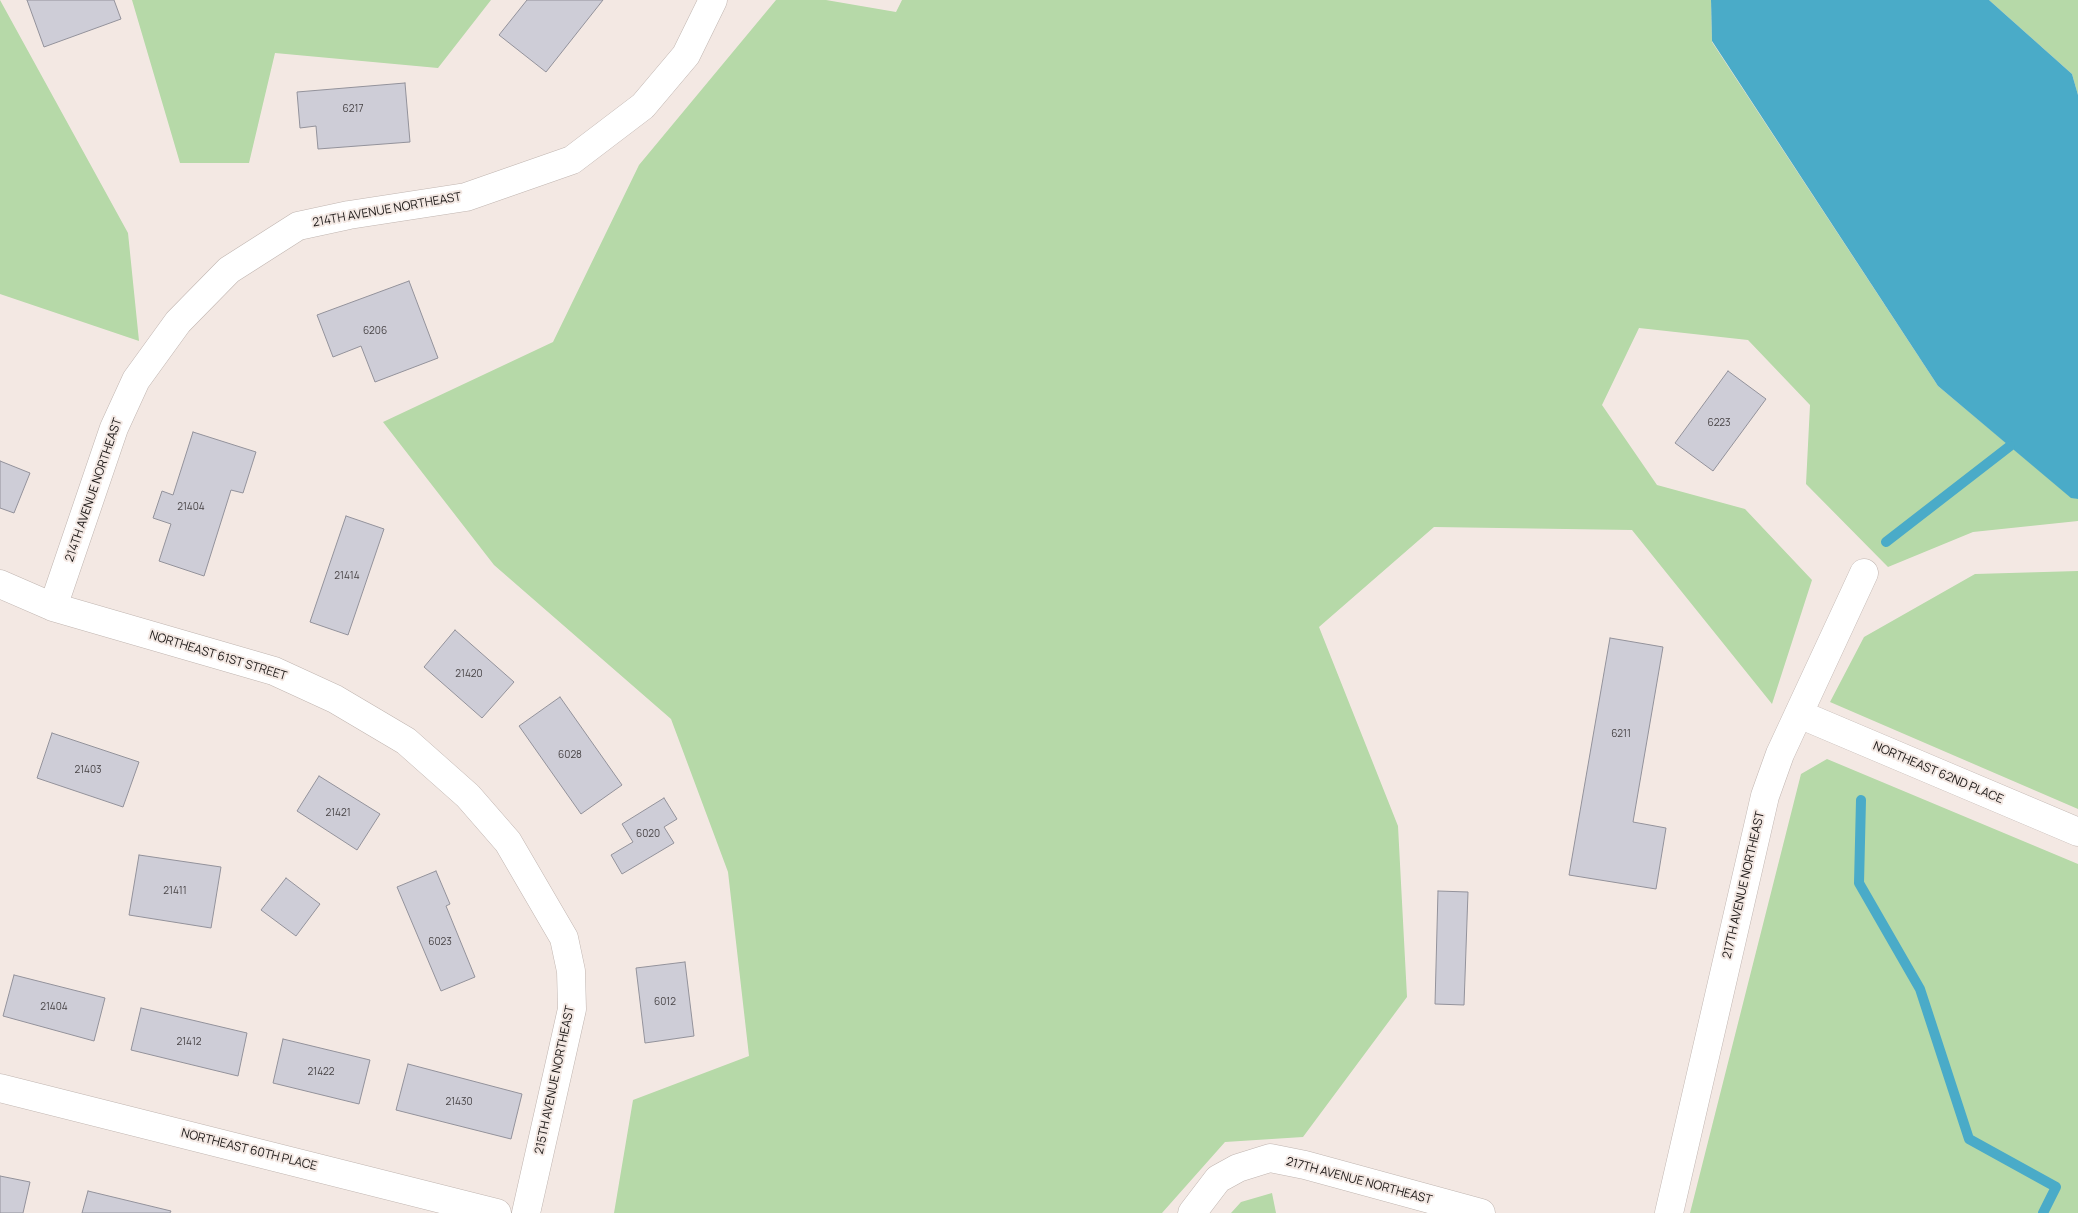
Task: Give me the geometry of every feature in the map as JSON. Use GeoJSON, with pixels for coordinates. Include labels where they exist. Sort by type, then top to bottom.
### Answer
{"type":"FeatureCollection","features":[{"type":"Feature","properties":{"kind":"street","name":"214TH AVENUE NORTHEAST"},"geometry":{"type":"LineString","coordinates":[[53,607],[114,428],[136,380],[178,322],[229,270],[298,226],[466,197],[572,160],[643,106],[686,55],[713,0]]}},
{"type":"Feature","properties":{"kind":"street","name":"217TH AVENUE NORTHEAST"},"geometry":{"type":"LineString","coordinates":[[1668,1213],[1765,796],[1780,754],[1864,573]]}},
{"type":"Feature","properties":{"kind":"street","name":"NORTHEAST 61ST STREET"},"geometry":{"type":"LineString","coordinates":[[0,584],[53,607],[274,671],[327,695],[406,741],[468,796]]}},
{"type":"Feature","properties":{"kind":"street","name":"NORTHEAST 62ND PLACE"},"geometry":{"type":"LineString","coordinates":[[1799,714],[2078,832]]}},
{"type":"Feature","properties":{"kind":"street","name":"215TH AVENUE NORTHEAST"},"geometry":{"type":"LineString","coordinates":[[468,796],[508,842],[544,902],[564,938],[571,971],[572,1009],[526,1213]]}},
{"type":"Feature","properties":{"kind":"street","name":"NORTHEAST 60TH PLACE"},"geometry":{"type":"LineString","coordinates":[[0,1088],[497,1213]]}},
{"type":"Feature","properties":{"kind":"street","name":"217TH AVENUE NORTHEAST"},"geometry":{"type":"LineString","coordinates":[[1192,1213],[1218,1179],[1238,1168],[1270,1158],[1306,1165],[1481,1213]]}},
{"type":"Feature","properties":{"kind":"green space"},"geometry":{"type":"Polygon","coordinates":[[[0,0],[128,233],[139,341],[0,294],[0,0]]]}},
{"type":"Feature","properties":{"kind":"green space"},"geometry":{"type":"Polygon","coordinates":[[[132,0],[491,0],[438,68],[275,53],[249,163],[180,163],[132,0]]]}},
{"type":"Feature","properties":{"kind":"green space"},"geometry":{"type":"Polygon","coordinates":[[[776,0],[826,0],[896,12],[902,0],[1711,0],[1712,42],[1938,386],[2071,497],[2078,499],[2078,521],[1973,532],[1888,567],[1806,484],[1810,405],[1748,340],[1639,328],[1602,405],[1657,485],[1745,509],[1812,580],[1772,704],[1632,530],[1434,527],[1319,627],[1398,826],[1407,997],[1303,1137],[1225,1142],[1162,1213],[614,1213],[633,1100],[749,1056],[728,872],[671,719],[494,565],[383,422],[553,342],[639,165],[776,0]]]}},
{"type":"Feature","properties":{"kind":"green space"},"geometry":{"type":"Polygon","coordinates":[[[1989,0],[2078,0],[2078,95],[2072,74],[1989,0]]]}},
{"type":"Feature","properties":{"kind":"green space"},"geometry":{"type":"Polygon","coordinates":[[[2078,571],[2078,809],[1830,702],[1864,637],[1975,574],[2078,571]]]}},
{"type":"Feature","properties":{"kind":"green space"},"geometry":{"type":"Polygon","coordinates":[[[1827,759],[2078,864],[2078,1213],[1690,1213],[1801,774],[1827,759]]]}},
{"type":"Feature","properties":{"kind":"green space"},"geometry":{"type":"Polygon","coordinates":[[[1272,1193],[1276,1213],[1231,1213],[1241,1202],[1272,1193]]]}},
{"type":"Feature","properties":{"kind":"water"},"geometry":{"type":"Polygon","coordinates":[[[1711,0],[1989,0],[2072,74],[2078,95],[2078,499],[2071,498],[1938,386],[1712,41],[1711,0]]]}},
{"type":"Feature","properties":{"kind":"building"},"geometry":{"type":"Polygon","coordinates":[[[27,0],[114,0],[121,19],[44,47],[27,0]]]}},
{"type":"Feature","properties":{"kind":"building"},"geometry":{"type":"Polygon","coordinates":[[[527,0],[603,0],[546,72],[499,35],[527,0]]]}},
{"type":"Feature","properties":{"kind":"building"},"geometry":{"type":"Polygon","coordinates":[[[405,83],[410,142],[318,149],[316,126],[300,128],[297,92],[405,83]]]}},
{"type":"Feature","properties":{"kind":"building"},"geometry":{"type":"Polygon","coordinates":[[[409,281],[438,358],[375,382],[361,346],[333,357],[317,315],[409,281]]]}},
{"type":"Feature","properties":{"kind":"building"},"geometry":{"type":"Polygon","coordinates":[[[1728,371],[1766,399],[1713,471],[1675,443],[1728,371]]]}},
{"type":"Feature","properties":{"kind":"building"},"geometry":{"type":"Polygon","coordinates":[[[193,432],[256,452],[243,493],[231,490],[204,576],[159,561],[171,524],[153,518],[162,491],[173,495],[193,432]]]}},
{"type":"Feature","properties":{"kind":"building"},"geometry":{"type":"Polygon","coordinates":[[[0,461],[30,473],[14,513],[0,508],[0,461]]]}},
{"type":"Feature","properties":{"kind":"building"},"geometry":{"type":"Polygon","coordinates":[[[346,516],[384,529],[348,635],[310,622],[346,516]]]}},
{"type":"Feature","properties":{"kind":"building"},"geometry":{"type":"Polygon","coordinates":[[[455,630],[514,682],[482,718],[424,667],[455,630]]]}},
{"type":"Feature","properties":{"kind":"building"},"geometry":{"type":"Polygon","coordinates":[[[1610,638],[1663,647],[1633,822],[1666,828],[1656,889],[1569,875],[1610,638]]]}},
{"type":"Feature","properties":{"kind":"building"},"geometry":{"type":"Polygon","coordinates":[[[560,697],[622,785],[581,814],[519,726],[560,697]]]}},
{"type":"Feature","properties":{"kind":"building"},"geometry":{"type":"Polygon","coordinates":[[[52,733],[139,762],[123,807],[37,778],[52,733]]]}},
{"type":"Feature","properties":{"kind":"building"},"geometry":{"type":"Polygon","coordinates":[[[319,776],[380,814],[357,850],[297,811],[319,776]]]}},
{"type":"Feature","properties":{"kind":"building"},"geometry":{"type":"Polygon","coordinates":[[[664,798],[677,819],[664,827],[674,843],[622,874],[611,855],[633,842],[622,824],[664,798]]]}},
{"type":"Feature","properties":{"kind":"building"},"geometry":{"type":"Polygon","coordinates":[[[139,855],[221,867],[211,928],[129,915],[139,855]]]}},
{"type":"Feature","properties":{"kind":"building"},"geometry":{"type":"Polygon","coordinates":[[[436,871],[450,904],[446,906],[475,977],[441,991],[397,887],[436,871]]]}},
{"type":"Feature","properties":{"kind":"building"},"geometry":{"type":"Polygon","coordinates":[[[286,878],[320,904],[296,936],[261,910],[286,878]]]}},
{"type":"Feature","properties":{"kind":"building"},"geometry":{"type":"Polygon","coordinates":[[[1438,891],[1468,892],[1464,1005],[1435,1004],[1438,891]]]}},
{"type":"Feature","properties":{"kind":"building"},"geometry":{"type":"Polygon","coordinates":[[[685,962],[694,1036],[645,1043],[636,968],[685,962]]]}},
{"type":"Feature","properties":{"kind":"building"},"geometry":{"type":"Polygon","coordinates":[[[14,975],[105,998],[94,1041],[3,1016],[14,975]]]}},
{"type":"Feature","properties":{"kind":"building"},"geometry":{"type":"Polygon","coordinates":[[[141,1008],[247,1033],[238,1076],[131,1050],[141,1008]]]}},
{"type":"Feature","properties":{"kind":"building"},"geometry":{"type":"Polygon","coordinates":[[[283,1039],[370,1060],[359,1104],[273,1083],[283,1039]]]}},
{"type":"Feature","properties":{"kind":"building"},"geometry":{"type":"Polygon","coordinates":[[[408,1064],[522,1094],[511,1139],[396,1110],[408,1064]]]}},
{"type":"Feature","properties":{"kind":"building"},"geometry":{"type":"Polygon","coordinates":[[[0,1176],[30,1182],[23,1213],[0,1213],[0,1176]]]}},
{"type":"Feature","properties":{"kind":"building"},"geometry":{"type":"Polygon","coordinates":[[[88,1191],[171,1211],[170,1213],[82,1213],[88,1191]]]}},
{"type":"Feature","properties":{"kind":"waterway"},"geometry":{"type":"LineString","coordinates":[[1886,542],[2010,446]]}},
{"type":"Feature","properties":{"kind":"waterway"},"geometry":{"type":"LineString","coordinates":[[1861,800],[1859,883],[1920,989],[1969,1139],[2056,1187],[2043,1213]]}}]}
